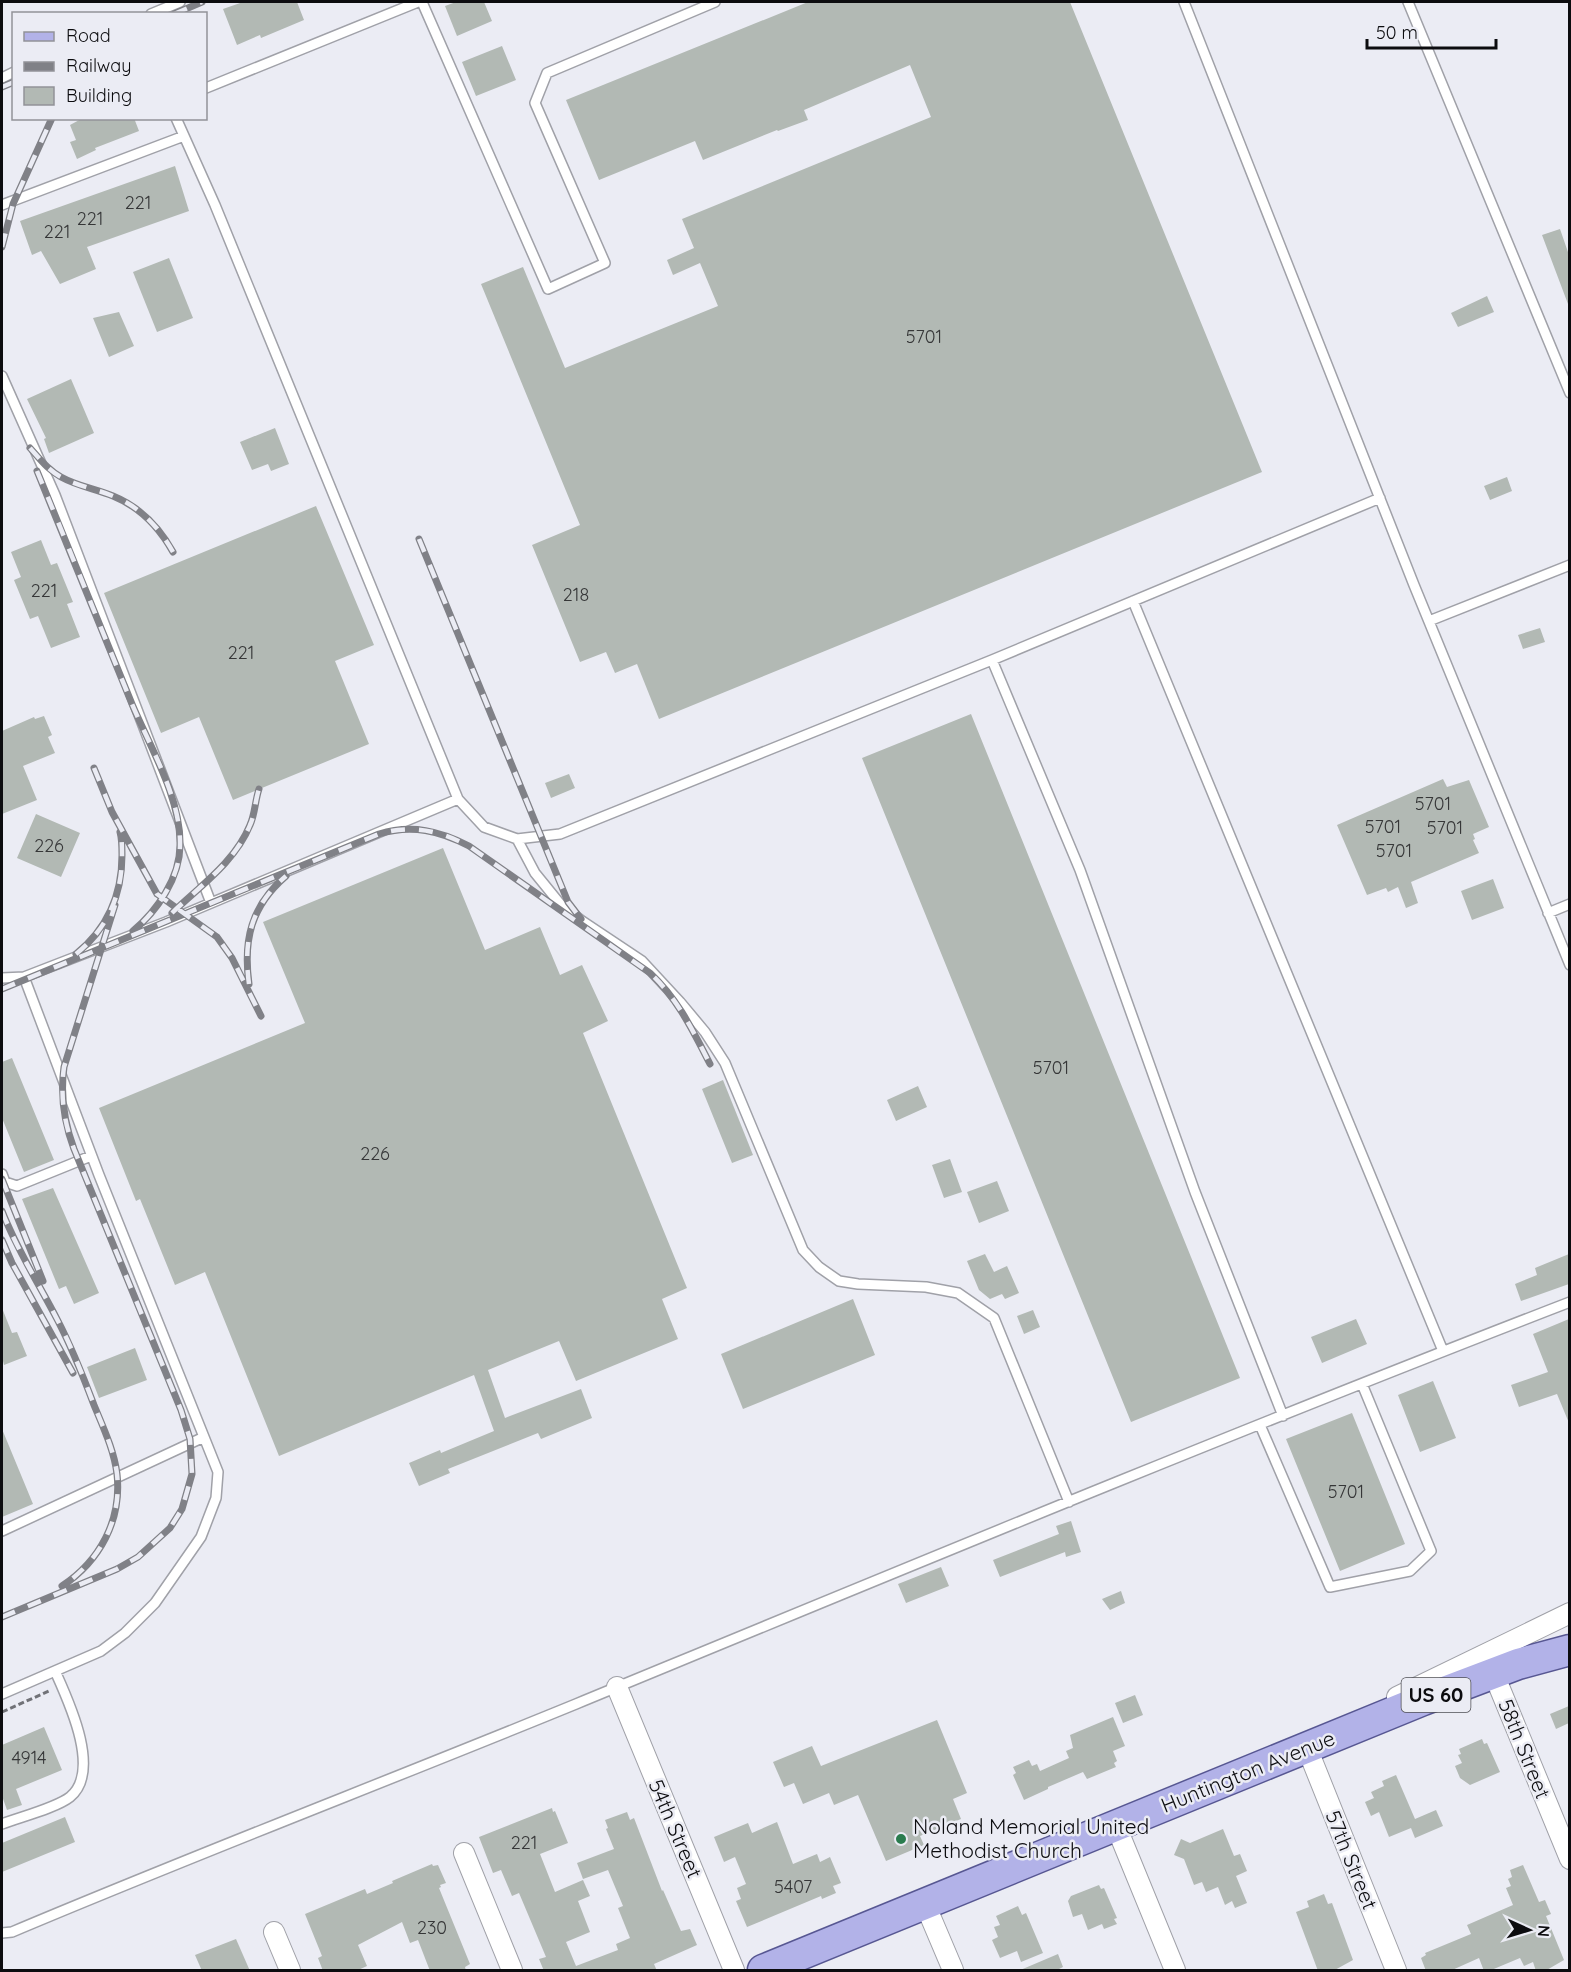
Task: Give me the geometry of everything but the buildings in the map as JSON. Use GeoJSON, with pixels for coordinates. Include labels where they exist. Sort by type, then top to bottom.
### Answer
{"type":"FeatureCollection","features":[{"type":"Feature","properties":{"kind":"main road","name":"Huntington Avenue"},"geometry":{"type":"LineString","coordinates":[[763,1971],[1493,1672],[1569,1650]]}},
{"type":"Feature","properties":{"kind":"street"},"geometry":{"type":"LineString","coordinates":[[1307,1749],[1407,1691],[1569,1613]]}},
{"type":"Feature","properties":{"kind":"street","name":"58th Street"},"geometry":{"type":"LineString","coordinates":[[1493,1672],[1569,1859]]}},
{"type":"Feature","properties":{"kind":"street","name":"54th Street"},"geometry":{"type":"LineString","coordinates":[[617,1687],[734,1971]]}},
{"type":"Feature","properties":{"kind":"street","name":"57th Street"},"geometry":{"type":"LineString","coordinates":[[1307,1749],[1396,1971]]}},
{"type":"Feature","properties":{"kind":"street"},"geometry":{"type":"LineString","coordinates":[[1116,1826],[1175,1971]]}},
{"type":"Feature","properties":{"kind":"street"},"geometry":{"type":"LineString","coordinates":[[464,1854],[512,1971]]}},
{"type":"Feature","properties":{"kind":"street"},"geometry":{"type":"LineString","coordinates":[[926,1904],[953,1971]]}},
{"type":"Feature","properties":{"kind":"street"},"geometry":{"type":"LineString","coordinates":[[274,1932],[290,1971]]}},
{"type":"Feature","properties":{"kind":"lane"},"geometry":{"type":"LineString","coordinates":[[156,12],[180,2]]}},
{"type":"Feature","properties":{"kind":"lane"},"geometry":{"type":"LineString","coordinates":[[207,88],[420,2],[548,289],[605,263],[535,103],[547,73],[715,2]]}},
{"type":"Feature","properties":{"kind":"lane"},"geometry":{"type":"LineString","coordinates":[[1184,2],[1429,621],[1569,965]]}},
{"type":"Feature","properties":{"kind":"lane"},"geometry":{"type":"LineString","coordinates":[[1408,2],[1569,393]]}},
{"type":"Feature","properties":{"kind":"lane"},"geometry":{"type":"LineString","coordinates":[[177,120],[215,205],[458,799],[484,827],[517,839],[560,834],[992,660],[1380,498]]}},
{"type":"Feature","properties":{"kind":"lane"},"geometry":{"type":"LineString","coordinates":[[2,205],[184,136]]}},
{"type":"Feature","properties":{"kind":"lane"},"geometry":{"type":"LineString","coordinates":[[2,376],[55,495],[211,903]]}},
{"type":"Feature","properties":{"kind":"lane"},"geometry":{"type":"LineString","coordinates":[[1429,621],[1569,565]]}},
{"type":"Feature","properties":{"kind":"lane"},"geometry":{"type":"LineString","coordinates":[[1133,601],[1443,1351]]}},
{"type":"Feature","properties":{"kind":"lane"},"geometry":{"type":"LineString","coordinates":[[992,660],[1080,870],[1195,1192],[1283,1416]]}},
{"type":"Feature","properties":{"kind":"lane"},"geometry":{"type":"LineString","coordinates":[[2,978],[24,977],[211,903],[458,799]]}},
{"type":"Feature","properties":{"kind":"lane"},"geometry":{"type":"LineString","coordinates":[[517,839],[535,873],[561,905],[642,961],[705,1032],[725,1063],[803,1250],[819,1267],[839,1281],[926,1287],[958,1293],[994,1318],[1069,1502]]}},
{"type":"Feature","properties":{"kind":"lane"},"geometry":{"type":"LineString","coordinates":[[1548,913],[1569,904]]}},
{"type":"Feature","properties":{"kind":"lane"},"geometry":{"type":"LineString","coordinates":[[2,1694],[101,1651],[125,1633],[155,1603],[201,1537],[216,1498],[218,1472],[91,1156],[24,977]]}},
{"type":"Feature","properties":{"kind":"lane"},"geometry":{"type":"LineString","coordinates":[[2,1174],[5,1182],[17,1186],[91,1156]]}},
{"type":"Feature","properties":{"kind":"lane"},"geometry":{"type":"LineString","coordinates":[[2,1933],[12,1932],[1069,1502],[1569,1302]]}},
{"type":"Feature","properties":{"kind":"lane"},"geometry":{"type":"LineString","coordinates":[[1260,1425],[1330,1587],[1410,1571],[1431,1551],[1362,1384]]}},
{"type":"Feature","properties":{"kind":"lane"},"geometry":{"type":"LineString","coordinates":[[2,1531],[204,1437]]}},
{"type":"Feature","properties":{"kind":"lane"},"geometry":{"type":"LineString","coordinates":[[2,1824],[63,1802],[73,1795],[80,1780],[83,1763],[81,1739],[75,1715],[55,1671]]}},
{"type":"Feature","properties":{"kind":"path"},"geometry":{"type":"LineString","coordinates":[[2,1712],[62,1686]]}},
{"type":"Feature","properties":{"kind":"pier"},"geometry":{"type":"Polygon","coordinates":[[[2,2],[76,2],[50,12],[12,12],[12,28],[2,33],[2,2]]]}},
{"type":"Feature","properties":{"kind":"railway"},"geometry":{"type":"LineString","coordinates":[[179,12],[202,2]]}},
{"type":"Feature","properties":{"kind":"railway"},"geometry":{"type":"LineString","coordinates":[[2,87],[12,83]]}},
{"type":"Feature","properties":{"kind":"railway"},"geometry":{"type":"LineString","coordinates":[[2,247],[13,204],[51,120]]}},
{"type":"Feature","properties":{"kind":"railway"},"geometry":{"type":"LineString","coordinates":[[30,448],[48,468],[61,477],[113,496],[132,506],[155,526],[173,552]]}},
{"type":"Feature","properties":{"kind":"railway"},"geometry":{"type":"LineString","coordinates":[[37,471],[132,704],[163,773],[179,827],[179,857],[166,893],[133,931]]}},
{"type":"Feature","properties":{"kind":"railway"},"geometry":{"type":"LineString","coordinates":[[419,539],[568,902],[581,919]]}},
{"type":"Feature","properties":{"kind":"railway"},"geometry":{"type":"LineString","coordinates":[[94,768],[112,812],[157,894],[217,937],[232,958],[261,1016]]}},
{"type":"Feature","properties":{"kind":"railway"},"geometry":{"type":"LineString","coordinates":[[172,913],[216,873],[235,851],[252,821],[259,789]]}},
{"type":"Feature","properties":{"kind":"railway"},"geometry":{"type":"LineString","coordinates":[[2,989],[379,834],[414,829],[447,836],[469,846],[650,973],[677,1005],[710,1064]]}},
{"type":"Feature","properties":{"kind":"railway"},"geometry":{"type":"LineString","coordinates":[[76,954],[96,934],[116,898],[121,870],[120,832]]}},
{"type":"Feature","properties":{"kind":"railway"},"geometry":{"type":"LineString","coordinates":[[249,984],[247,953],[252,925],[265,899],[286,876]]}},
{"type":"Feature","properties":{"kind":"railway"},"geometry":{"type":"LineString","coordinates":[[2,1617],[117,1569],[138,1557],[170,1528],[182,1509],[192,1474],[190,1439],[181,1410],[74,1149],[64,1109],[62,1088],[64,1067],[115,905]]}},
{"type":"Feature","properties":{"kind":"railway"},"geometry":{"type":"LineString","coordinates":[[2,1179],[43,1281]]}},
{"type":"Feature","properties":{"kind":"railway"},"geometry":{"type":"LineString","coordinates":[[2,1211],[21,1253],[73,1352],[108,1439],[117,1474],[116,1507],[106,1538],[87,1564],[62,1586]]}},
{"type":"Feature","properties":{"kind":"railway"},"geometry":{"type":"LineString","coordinates":[[2,1240],[12,1263],[73,1373]]}},
{"type":"Feature","properties":{"kind":"place","name":"Noland Memorial United Methodist Church"},"geometry":{"type":"Point","coordinates":[901,1839]}}]}
